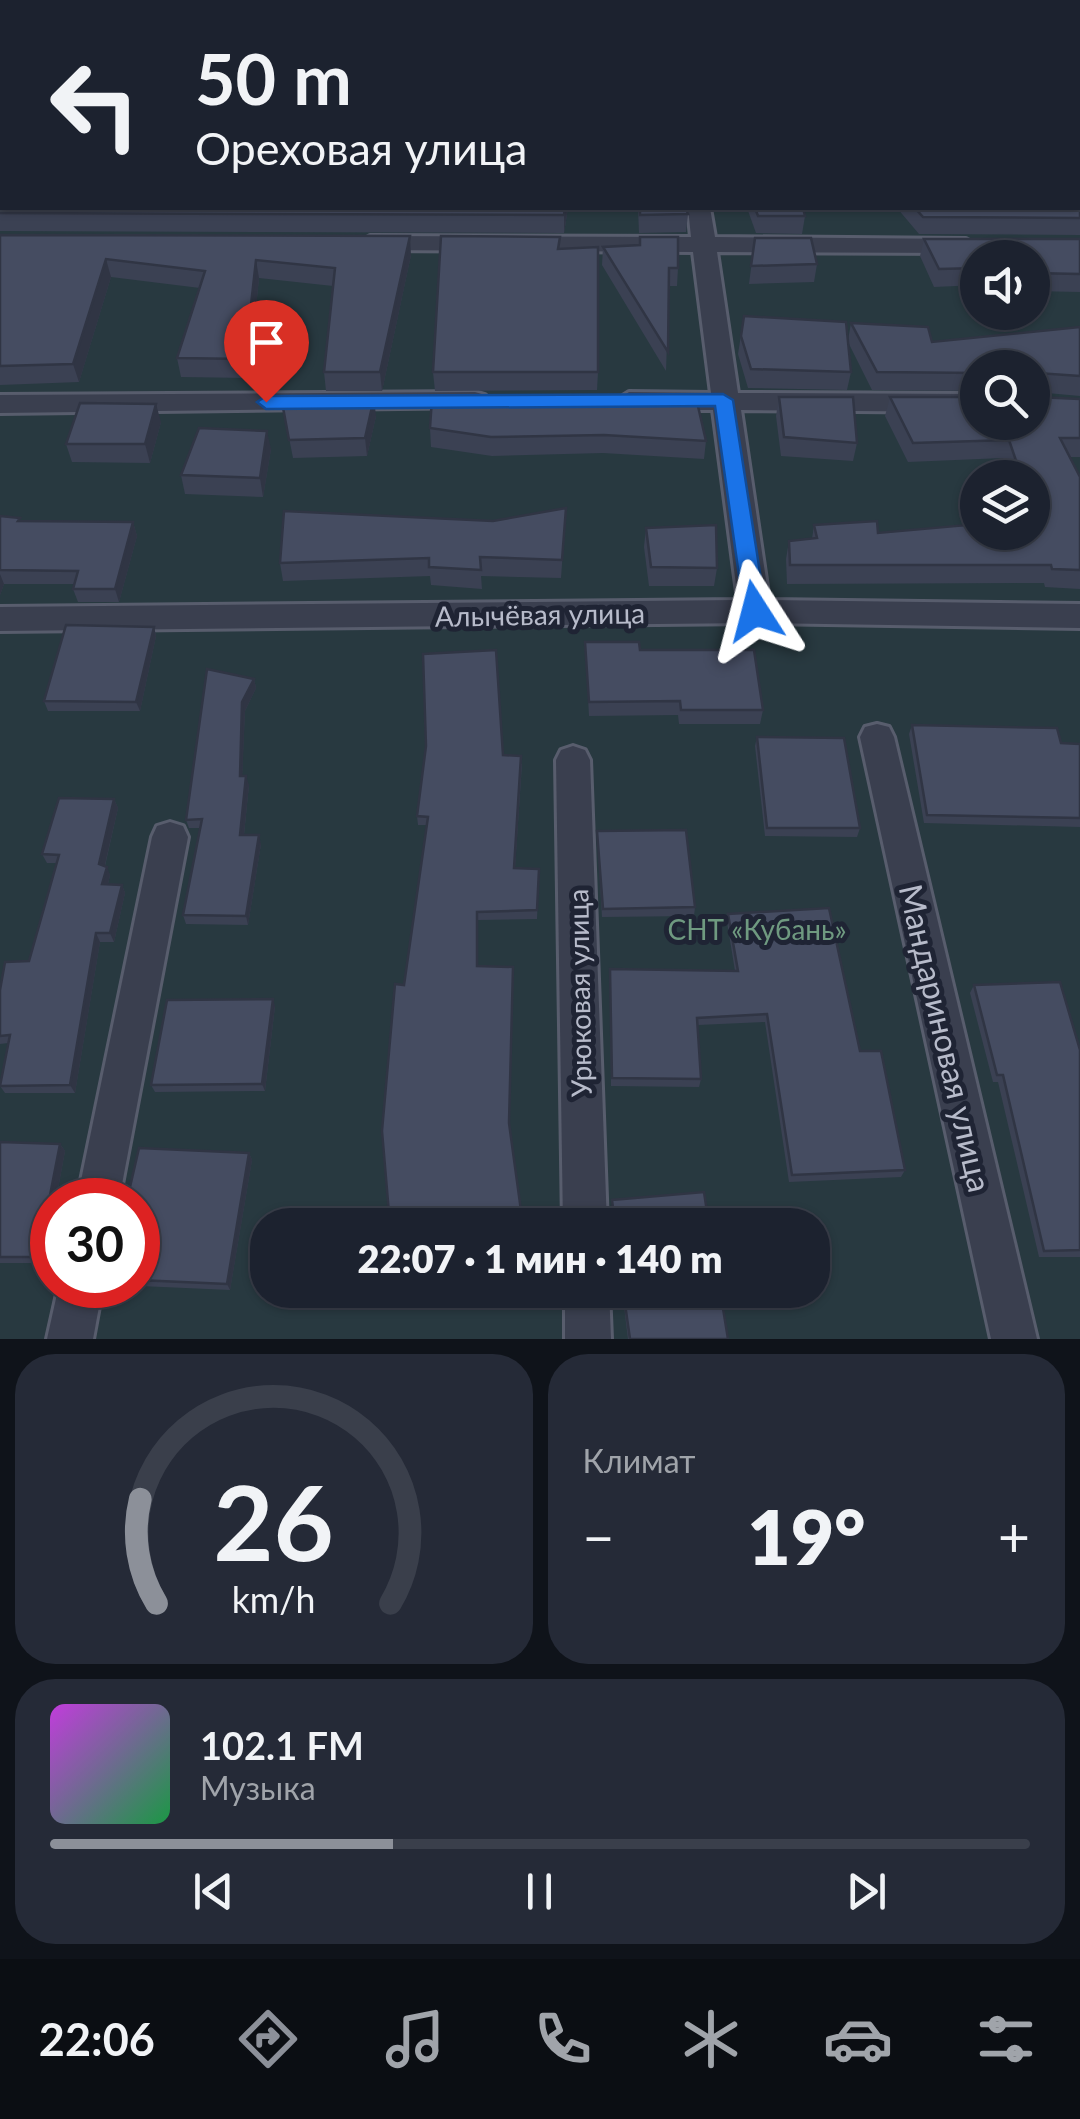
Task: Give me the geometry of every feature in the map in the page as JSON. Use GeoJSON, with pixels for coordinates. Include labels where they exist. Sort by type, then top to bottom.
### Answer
{"type":"FeatureCollection","features":[{"type":"Feature","properties":{"kind":"street"},"geometry":{"type":"LineString","coordinates":[[700,210],[723,400],[755,611]]}},
{"type":"Feature","properties":{"kind":"street"},"geometry":{"type":"LineString","coordinates":[[353,243],[960,246]]}},
{"type":"Feature","properties":{"kind":"street"},"geometry":{"type":"LineString","coordinates":[[0,404],[508,401]]}},
{"type":"Feature","properties":{"kind":"street"},"geometry":{"type":"LineString","coordinates":[[606,401],[960,403]]}},
{"type":"Feature","properties":{"kind":"street","name":"Алычёвая улица"},"geometry":{"type":"LineString","coordinates":[[0,619],[755,611],[1080,616]]}},
{"type":"Feature","properties":{"kind":"street","name":"Мандариновая улица"},"geometry":{"type":"LineString","coordinates":[[877,737],[1014,1339]]}},
{"type":"Feature","properties":{"kind":"street","name":"Урюковая улица"},"geometry":{"type":"LineString","coordinates":[[573,760],[585,1208]]}},
{"type":"Feature","properties":{"kind":"street"},"geometry":{"type":"LineString","coordinates":[[102,1178],[170,837]]}},
{"type":"Feature","properties":{"kind":"street"},"geometry":{"type":"LineString","coordinates":[[70,1339],[76,1308]]}},
{"type":"Feature","properties":{"kind":"street"},"geometry":{"type":"LineString","coordinates":[[587,1308],[588,1339]]}},
{"type":"Feature","properties":{"kind":"green space","name":"СНТ «Кубань»"},"geometry":{"type":"Polygon","coordinates":[[[0,210],[1080,210],[1080,1339],[0,1339],[0,210]]]}},
{"type":"Feature","properties":{"kind":"building"},"geometry":{"type":"Polygon","coordinates":[[[0,210],[565,210],[564,215],[0,210]]]}},
{"type":"Feature","properties":{"kind":"building"},"geometry":{"type":"Polygon","coordinates":[[[640,210],[687,210],[688,214],[640,215],[640,210]]]}},
{"type":"Feature","properties":{"kind":"building"},"geometry":{"type":"Polygon","coordinates":[[[756,210],[804,210],[805,216],[758,216],[756,210]]]}},
{"type":"Feature","properties":{"kind":"building"},"geometry":{"type":"Polygon","coordinates":[[[917,210],[1080,210],[1080,218],[923,217],[917,210]]]}},
{"type":"Feature","properties":{"kind":"building"},"geometry":{"type":"Polygon","coordinates":[[[0,235],[410,236],[380,372],[324,372],[335,268],[256,260],[245,359],[177,358],[205,271],[106,259],[73,364],[0,366],[0,235]]]}},
{"type":"Feature","properties":{"kind":"building"},"geometry":{"type":"Polygon","coordinates":[[[441,236],[560,237],[558,249],[598,247],[598,372],[433,372],[441,236]]]}},
{"type":"Feature","properties":{"kind":"building"},"geometry":{"type":"Polygon","coordinates":[[[640,237],[678,237],[678,268],[669,268],[668,352],[603,247],[640,245],[640,237]]]}},
{"type":"Feature","properties":{"kind":"building"},"geometry":{"type":"Polygon","coordinates":[[[755,238],[811,238],[817,264],[751,266],[755,238]]]}},
{"type":"Feature","properties":{"kind":"building"},"geometry":{"type":"Polygon","coordinates":[[[924,239],[1080,239],[1080,274],[1050,273],[1050,240],[960,240],[960,268],[939,269],[924,239]]]}},
{"type":"Feature","properties":{"kind":"building"},"geometry":{"type":"Polygon","coordinates":[[[744,316],[846,322],[851,372],[751,369],[741,336],[744,316]]]}},
{"type":"Feature","properties":{"kind":"building"},"geometry":{"type":"Polygon","coordinates":[[[851,323],[928,327],[932,342],[1080,327],[1080,376],[1050,374],[1050,350],[960,350],[960,373],[877,372],[851,323]]]}},
{"type":"Feature","properties":{"kind":"building"},"geometry":{"type":"Polygon","coordinates":[[[605,397],[697,402],[706,441],[604,435],[491,437],[430,428],[432,398],[605,397]]]}},
{"type":"Feature","properties":{"kind":"building"},"geometry":{"type":"Polygon","coordinates":[[[779,397],[853,397],[857,443],[784,437],[779,397]]]}},
{"type":"Feature","properties":{"kind":"building"},"geometry":{"type":"Polygon","coordinates":[[[890,397],[960,397],[960,440],[1009,440],[913,443],[890,397]]]}},
{"type":"Feature","properties":{"kind":"building"},"geometry":{"type":"Polygon","coordinates":[[[321,398],[374,398],[365,438],[289,440],[282,402],[321,403],[321,398]]]}},
{"type":"Feature","properties":{"kind":"building"},"geometry":{"type":"Polygon","coordinates":[[[1050,398],[1080,399],[1080,438],[1060,438],[1080,477],[1080,570],[1052,569],[1051,565],[790,565],[789,541],[817,538],[814,525],[877,521],[878,533],[960,526],[960,550],[1050,550],[1050,460],[1016,460],[1009,440],[1050,440],[1050,398]]]}},
{"type":"Feature","properties":{"kind":"building"},"geometry":{"type":"Polygon","coordinates":[[[80,403],[156,404],[145,444],[66,444],[80,403]]]}},
{"type":"Feature","properties":{"kind":"building"},"geometry":{"type":"Polygon","coordinates":[[[199,428],[267,431],[260,478],[181,475],[199,428]]]}},
{"type":"Feature","properties":{"kind":"building"},"geometry":{"type":"Polygon","coordinates":[[[566,508],[562,560],[480,557],[481,570],[429,567],[429,558],[280,563],[284,511],[493,521],[566,508]]]}},
{"type":"Feature","properties":{"kind":"building"},"geometry":{"type":"Polygon","coordinates":[[[0,516],[20,518],[18,521],[133,522],[115,589],[73,589],[78,571],[0,570],[0,516]]]}},
{"type":"Feature","properties":{"kind":"building"},"geometry":{"type":"Polygon","coordinates":[[[716,525],[717,568],[651,567],[646,528],[716,525]]]}},
{"type":"Feature","properties":{"kind":"building"},"geometry":{"type":"Polygon","coordinates":[[[66,625],[154,627],[136,702],[44,701],[66,625]]]}},
{"type":"Feature","properties":{"kind":"building"},"geometry":{"type":"Polygon","coordinates":[[[585,642],[639,642],[640,650],[754,650],[763,710],[681,710],[680,701],[589,702],[585,642]]]}},
{"type":"Feature","properties":{"kind":"building"},"geometry":{"type":"Polygon","coordinates":[[[496,650],[503,755],[521,756],[514,868],[539,869],[537,910],[477,912],[477,966],[513,967],[509,1123],[521,1208],[389,1208],[382,1131],[395,984],[404,985],[428,817],[417,816],[426,746],[423,654],[496,650]]]}},
{"type":"Feature","properties":{"kind":"building"},"geometry":{"type":"Polygon","coordinates":[[[207,669],[254,679],[242,702],[240,776],[246,776],[240,835],[259,835],[246,916],[183,915],[202,819],[186,820],[207,669]]]}},
{"type":"Feature","properties":{"kind":"building"},"geometry":{"type":"Polygon","coordinates":[[[912,725],[1057,728],[1061,743],[1080,744],[1080,818],[927,815],[912,725]]]}},
{"type":"Feature","properties":{"kind":"building"},"geometry":{"type":"Polygon","coordinates":[[[757,737],[844,738],[860,828],[767,828],[757,737]]]}},
{"type":"Feature","properties":{"kind":"building"},"geometry":{"type":"Polygon","coordinates":[[[59,798],[114,799],[99,864],[107,867],[102,884],[122,885],[110,933],[96,933],[70,1085],[0,1086],[10,1035],[0,1036],[0,990],[5,962],[29,961],[59,855],[42,854],[59,798]]]}},
{"type":"Feature","properties":{"kind":"building"},"geometry":{"type":"Polygon","coordinates":[[[686,830],[695,907],[603,909],[597,831],[686,830]]]}},
{"type":"Feature","properties":{"kind":"building"},"geometry":{"type":"Polygon","coordinates":[[[829,908],[860,1051],[881,1051],[905,1170],[792,1175],[767,1014],[697,1018],[701,1079],[612,1078],[610,969],[738,971],[728,914],[829,908]]]}},
{"type":"Feature","properties":{"kind":"building"},"geometry":{"type":"Polygon","coordinates":[[[1060,982],[1080,1050],[1080,1250],[1044,1251],[1003,1075],[997,1075],[974,985],[1060,982]]]}},
{"type":"Feature","properties":{"kind":"building"},"geometry":{"type":"Polygon","coordinates":[[[273,999],[262,1084],[151,1085],[167,1000],[273,999]]]}},
{"type":"Feature","properties":{"kind":"building"},"geometry":{"type":"Polygon","coordinates":[[[0,1142],[60,1144],[53,1178],[30,1178],[30,1257],[0,1257],[0,1142]]]}},
{"type":"Feature","properties":{"kind":"building"},"geometry":{"type":"Polygon","coordinates":[[[139,1148],[249,1153],[227,1284],[160,1281],[160,1178],[132,1178],[139,1148]]]}},
{"type":"Feature","properties":{"kind":"building"},"geometry":{"type":"Polygon","coordinates":[[[704,1192],[706,1208],[613,1208],[612,1200],[704,1192]]]}},
{"type":"Feature","properties":{"kind":"building"},"geometry":{"type":"Polygon","coordinates":[[[626,1308],[723,1308],[728,1339],[630,1339],[626,1308]]]}},
{"type":"Feature","properties":{"kind":"route"},"geometry":{"type":"LineString","coordinates":[[266,402],[723,400],[755,611]]}}]}
